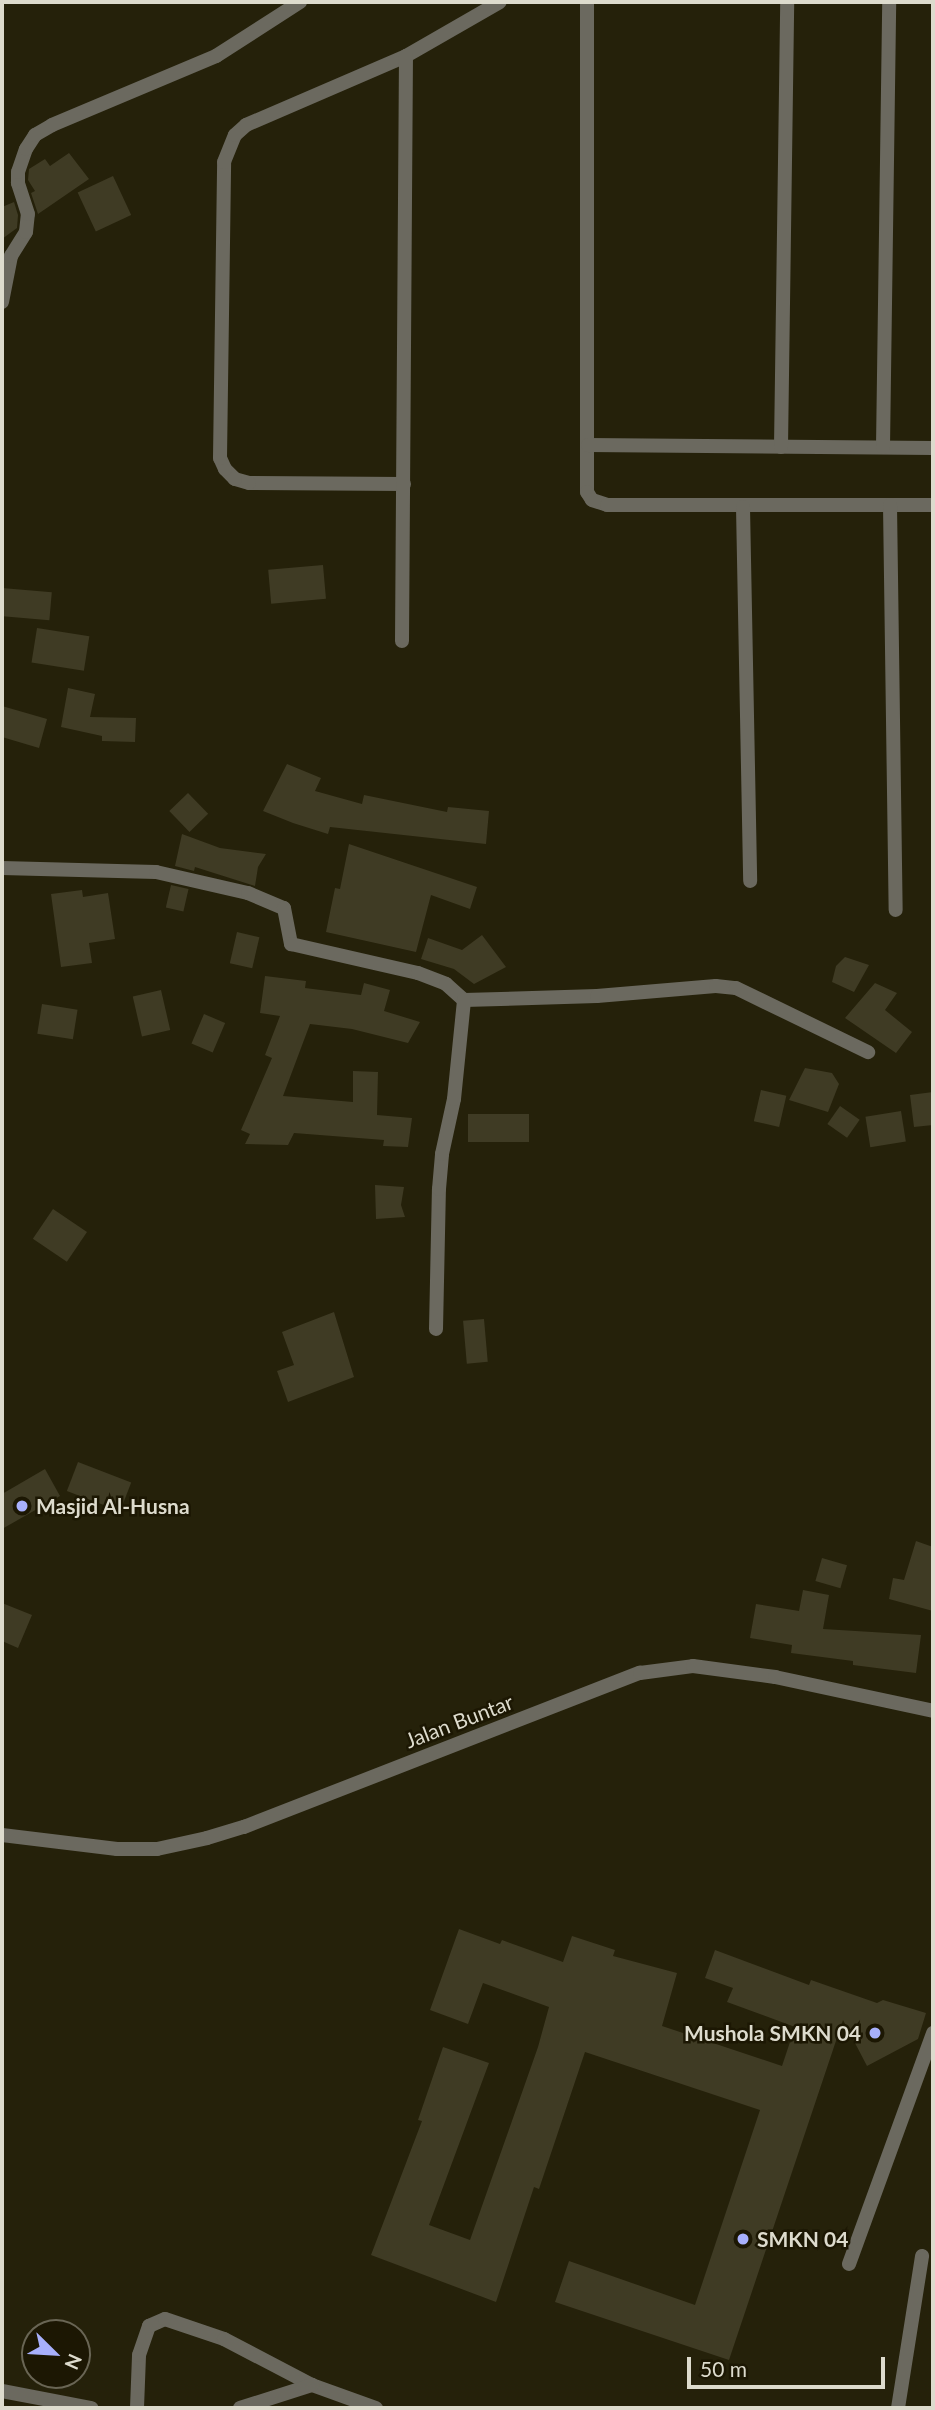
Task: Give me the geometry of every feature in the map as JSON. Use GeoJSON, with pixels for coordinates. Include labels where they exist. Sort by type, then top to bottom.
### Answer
{"type":"FeatureCollection","features":[{"type":"Feature","properties":{"kind":"street"},"geometry":{"type":"LineString","coordinates":[[2,302],[11,256],[22,241],[28,222],[18,172],[26,149],[35,135],[52,125],[216,56],[300,2]]}},
{"type":"Feature","properties":{"kind":"street"},"geometry":{"type":"LineString","coordinates":[[404,484],[249,483],[235,479],[225,469],[220,458],[224,162],[234,135],[246,125],[406,56],[500,2]]}},
{"type":"Feature","properties":{"kind":"street"},"geometry":{"type":"LineString","coordinates":[[587,2],[587,492],[598,503],[743,508],[933,505]]}},
{"type":"Feature","properties":{"kind":"street"},"geometry":{"type":"LineString","coordinates":[[781,447],[786,2]]}},
{"type":"Feature","properties":{"kind":"street"},"geometry":{"type":"LineString","coordinates":[[883,447],[889,2]]}},
{"type":"Feature","properties":{"kind":"street"},"geometry":{"type":"LineString","coordinates":[[402,641],[406,56]]}},
{"type":"Feature","properties":{"kind":"street"},"geometry":{"type":"LineString","coordinates":[[588,445],[933,448]]}},
{"type":"Feature","properties":{"kind":"street"},"geometry":{"type":"LineString","coordinates":[[890,505],[896,910]]}},
{"type":"Feature","properties":{"kind":"street"},"geometry":{"type":"LineString","coordinates":[[743,508],[750,881]]}},
{"type":"Feature","properties":{"kind":"street"},"geometry":{"type":"LineString","coordinates":[[2,868],[156,872],[248,893],[284,908],[291,944],[418,973],[446,984],[464,1000],[597,996],[716,986],[736,988],[867,1052]]}},
{"type":"Feature","properties":{"kind":"street"},"geometry":{"type":"LineString","coordinates":[[436,1329],[439,1189],[442,1154],[454,1099],[464,1000]]}},
{"type":"Feature","properties":{"kind":"street","name":"Jalan Buntar"},"geometry":{"type":"LineString","coordinates":[[2,1835],[117,1849],[157,1849],[207,1838],[244,1827],[640,1673],[693,1666],[775,1678],[933,1711]]}},
{"type":"Feature","properties":{"kind":"street"},"geometry":{"type":"LineString","coordinates":[[849,2264],[933,2034]]}},
{"type":"Feature","properties":{"kind":"street"},"geometry":{"type":"LineString","coordinates":[[898,2408],[922,2256]]}},
{"type":"Feature","properties":{"kind":"street"},"geometry":{"type":"LineString","coordinates":[[137,2408],[139,2355],[149,2326],[165,2319],[224,2339],[356,2405],[376,2408]]}},
{"type":"Feature","properties":{"kind":"street"},"geometry":{"type":"LineString","coordinates":[[240,2408],[312,2385]]}},
{"type":"Feature","properties":{"kind":"street"},"geometry":{"type":"LineString","coordinates":[[2,2391],[90,2408]]}},
{"type":"Feature","properties":{"kind":"building"},"geometry":{"type":"Polygon","coordinates":[[[69,153],[89,179],[38,214],[31,193],[35,191],[28,180],[29,169],[45,159],[50,166],[69,153]]]}},
{"type":"Feature","properties":{"kind":"building"},"geometry":{"type":"Polygon","coordinates":[[[113,176],[131,215],[96,231],[78,192],[113,176]]]}},
{"type":"Feature","properties":{"kind":"building"},"geometry":{"type":"Polygon","coordinates":[[[14,202],[18,215],[17,228],[2,239],[2,207],[14,202]]]}},
{"type":"Feature","properties":{"kind":"building"},"geometry":{"type":"Polygon","coordinates":[[[323,565],[326,599],[271,604],[268,570],[323,565]]]}},
{"type":"Feature","properties":{"kind":"building"},"geometry":{"type":"Polygon","coordinates":[[[2,588],[52,592],[49,620],[2,616],[2,588]]]}},
{"type":"Feature","properties":{"kind":"building"},"geometry":{"type":"Polygon","coordinates":[[[37,628],[89,636],[84,671],[32,663],[37,628]]]}},
{"type":"Feature","properties":{"kind":"building"},"geometry":{"type":"Polygon","coordinates":[[[68,688],[95,694],[90,717],[136,718],[135,742],[102,741],[102,736],[61,727],[68,688]]]}},
{"type":"Feature","properties":{"kind":"building"},"geometry":{"type":"Polygon","coordinates":[[[2,706],[47,719],[39,748],[2,737],[2,706]]]}},
{"type":"Feature","properties":{"kind":"building"},"geometry":{"type":"Polygon","coordinates":[[[287,764],[321,778],[315,791],[362,804],[364,795],[447,812],[448,807],[489,811],[486,844],[330,827],[328,834],[263,811],[287,764]]]}},
{"type":"Feature","properties":{"kind":"building"},"geometry":{"type":"Polygon","coordinates":[[[188,793],[208,814],[189,832],[169,811],[188,793]]]}},
{"type":"Feature","properties":{"kind":"building"},"geometry":{"type":"Polygon","coordinates":[[[182,834],[220,848],[266,854],[258,867],[255,886],[195,867],[194,871],[175,866],[182,834]]]}},
{"type":"Feature","properties":{"kind":"building"},"geometry":{"type":"Polygon","coordinates":[[[349,844],[477,887],[470,909],[431,895],[416,952],[326,932],[335,888],[340,889],[349,844]]]}},
{"type":"Feature","properties":{"kind":"building"},"geometry":{"type":"Polygon","coordinates":[[[171,885],[189,889],[183,911],[166,907],[171,885]]]}},
{"type":"Feature","properties":{"kind":"building"},"geometry":{"type":"Polygon","coordinates":[[[82,890],[83,897],[108,893],[115,939],[89,943],[92,963],[61,967],[51,894],[82,890]]]}},
{"type":"Feature","properties":{"kind":"building"},"geometry":{"type":"Polygon","coordinates":[[[237,932],[259,937],[252,968],[230,963],[237,932]]]}},
{"type":"Feature","properties":{"kind":"building"},"geometry":{"type":"Polygon","coordinates":[[[482,935],[506,967],[474,984],[454,969],[421,959],[428,938],[462,950],[482,935]]]}},
{"type":"Feature","properties":{"kind":"building"},"geometry":{"type":"Polygon","coordinates":[[[845,957],[869,965],[854,992],[832,982],[836,966],[845,957]]]}},
{"type":"Feature","properties":{"kind":"building"},"geometry":{"type":"Polygon","coordinates":[[[265,976],[306,981],[305,988],[361,995],[364,983],[390,990],[384,1011],[420,1022],[408,1043],[352,1029],[310,1024],[283,1096],[353,1102],[353,1071],[378,1072],[377,1115],[412,1118],[408,1147],[383,1146],[384,1140],[294,1133],[288,1145],[245,1144],[250,1134],[241,1130],[272,1058],[265,1055],[280,1016],[260,1013],[265,976]]]}},
{"type":"Feature","properties":{"kind":"building"},"geometry":{"type":"Polygon","coordinates":[[[875,983],[897,993],[885,1010],[912,1032],[896,1053],[845,1018],[875,983]]]}},
{"type":"Feature","properties":{"kind":"building"},"geometry":{"type":"Polygon","coordinates":[[[161,990],[170,1030],[142,1036],[133,997],[161,990]]]}},
{"type":"Feature","properties":{"kind":"building"},"geometry":{"type":"Polygon","coordinates":[[[42,1004],[78,1010],[73,1039],[37,1034],[42,1004]]]}},
{"type":"Feature","properties":{"kind":"building"},"geometry":{"type":"Polygon","coordinates":[[[204,1014],[225,1023],[213,1052],[191,1043],[204,1014]]]}},
{"type":"Feature","properties":{"kind":"building"},"geometry":{"type":"Polygon","coordinates":[[[805,1068],[832,1073],[839,1084],[828,1112],[789,1100],[805,1068]]]}},
{"type":"Feature","properties":{"kind":"building"},"geometry":{"type":"Polygon","coordinates":[[[761,1090],[786,1096],[779,1127],[754,1121],[761,1090]]]}},
{"type":"Feature","properties":{"kind":"building"},"geometry":{"type":"Polygon","coordinates":[[[933,1092],[933,1125],[914,1127],[910,1095],[933,1092]]]}},
{"type":"Feature","properties":{"kind":"building"},"geometry":{"type":"Polygon","coordinates":[[[840,1106],[860,1120],[847,1138],[827,1124],[840,1106]]]}},
{"type":"Feature","properties":{"kind":"building"},"geometry":{"type":"Polygon","coordinates":[[[901,1111],[906,1142],[870,1147],[865,1117],[901,1111]]]}},
{"type":"Feature","properties":{"kind":"building"},"geometry":{"type":"Polygon","coordinates":[[[468,1114],[529,1114],[529,1142],[468,1142],[468,1114]]]}},
{"type":"Feature","properties":{"kind":"building"},"geometry":{"type":"Polygon","coordinates":[[[375,1185],[404,1187],[401,1205],[405,1217],[376,1219],[375,1185]]]}},
{"type":"Feature","properties":{"kind":"building"},"geometry":{"type":"Polygon","coordinates":[[[53,1209],[87,1232],[67,1262],[33,1239],[53,1209]]]}},
{"type":"Feature","properties":{"kind":"building"},"geometry":{"type":"Polygon","coordinates":[[[334,1312],[354,1377],[288,1402],[277,1371],[294,1365],[282,1332],[334,1312]]]}},
{"type":"Feature","properties":{"kind":"building"},"geometry":{"type":"Polygon","coordinates":[[[484,1319],[488,1362],[467,1364],[463,1321],[484,1319]]]}},
{"type":"Feature","properties":{"kind":"building"},"geometry":{"type":"Polygon","coordinates":[[[78,1462],[131,1482],[120,1511],[67,1491],[78,1462]]]}},
{"type":"Feature","properties":{"kind":"building","name":"Masjid Al-Husna"},"geometry":{"type":"Polygon","coordinates":[[[45,1469],[60,1496],[2,1529],[2,1494],[45,1469]]]}},
{"type":"Feature","properties":{"kind":"building"},"geometry":{"type":"Polygon","coordinates":[[[916,1541],[933,1547],[933,1611],[889,1599],[893,1578],[904,1580],[916,1541]]]}},
{"type":"Feature","properties":{"kind":"building"},"geometry":{"type":"Polygon","coordinates":[[[822,1558],[847,1565],[840,1588],[815,1581],[822,1558]]]}},
{"type":"Feature","properties":{"kind":"building"},"geometry":{"type":"Polygon","coordinates":[[[803,1590],[829,1595],[823,1629],[921,1635],[916,1673],[791,1653],[792,1645],[750,1638],[756,1604],[799,1611],[803,1590]]]}},
{"type":"Feature","properties":{"kind":"building"},"geometry":{"type":"Polygon","coordinates":[[[2,1603],[32,1615],[18,1648],[2,1641],[2,1603]]]}},
{"type":"Feature","properties":{"kind":"building"},"geometry":{"type":"Polygon","coordinates":[[[459,1929],[500,1944],[502,1940],[563,1962],[572,1936],[615,1950],[613,1956],[677,1973],[662,2026],[782,2066],[795,2027],[727,2002],[733,1988],[705,1978],[715,1950],[809,1985],[811,1980],[877,2003],[883,2000],[926,2013],[918,2039],[867,2066],[843,2020],[729,2360],[555,2302],[569,2261],[695,2305],[760,2110],[585,2052],[539,2189],[534,2187],[496,2302],[371,2255],[422,2121],[418,2120],[443,2047],[489,2063],[429,2225],[470,2240],[538,2047],[549,2007],[483,1983],[468,2024],[430,2010],[459,1929]]]}},
{"type":"Feature","properties":{"kind":"place","name":"Masjid Al-Husna"},"geometry":{"type":"Point","coordinates":[22,1506]}},
{"type":"Feature","properties":{"kind":"place","name":"Mushola SMKN 04"},"geometry":{"type":"Point","coordinates":[875,2033]}},
{"type":"Feature","properties":{"kind":"place","name":"SMKN 04"},"geometry":{"type":"Point","coordinates":[743,2239]}}]}
